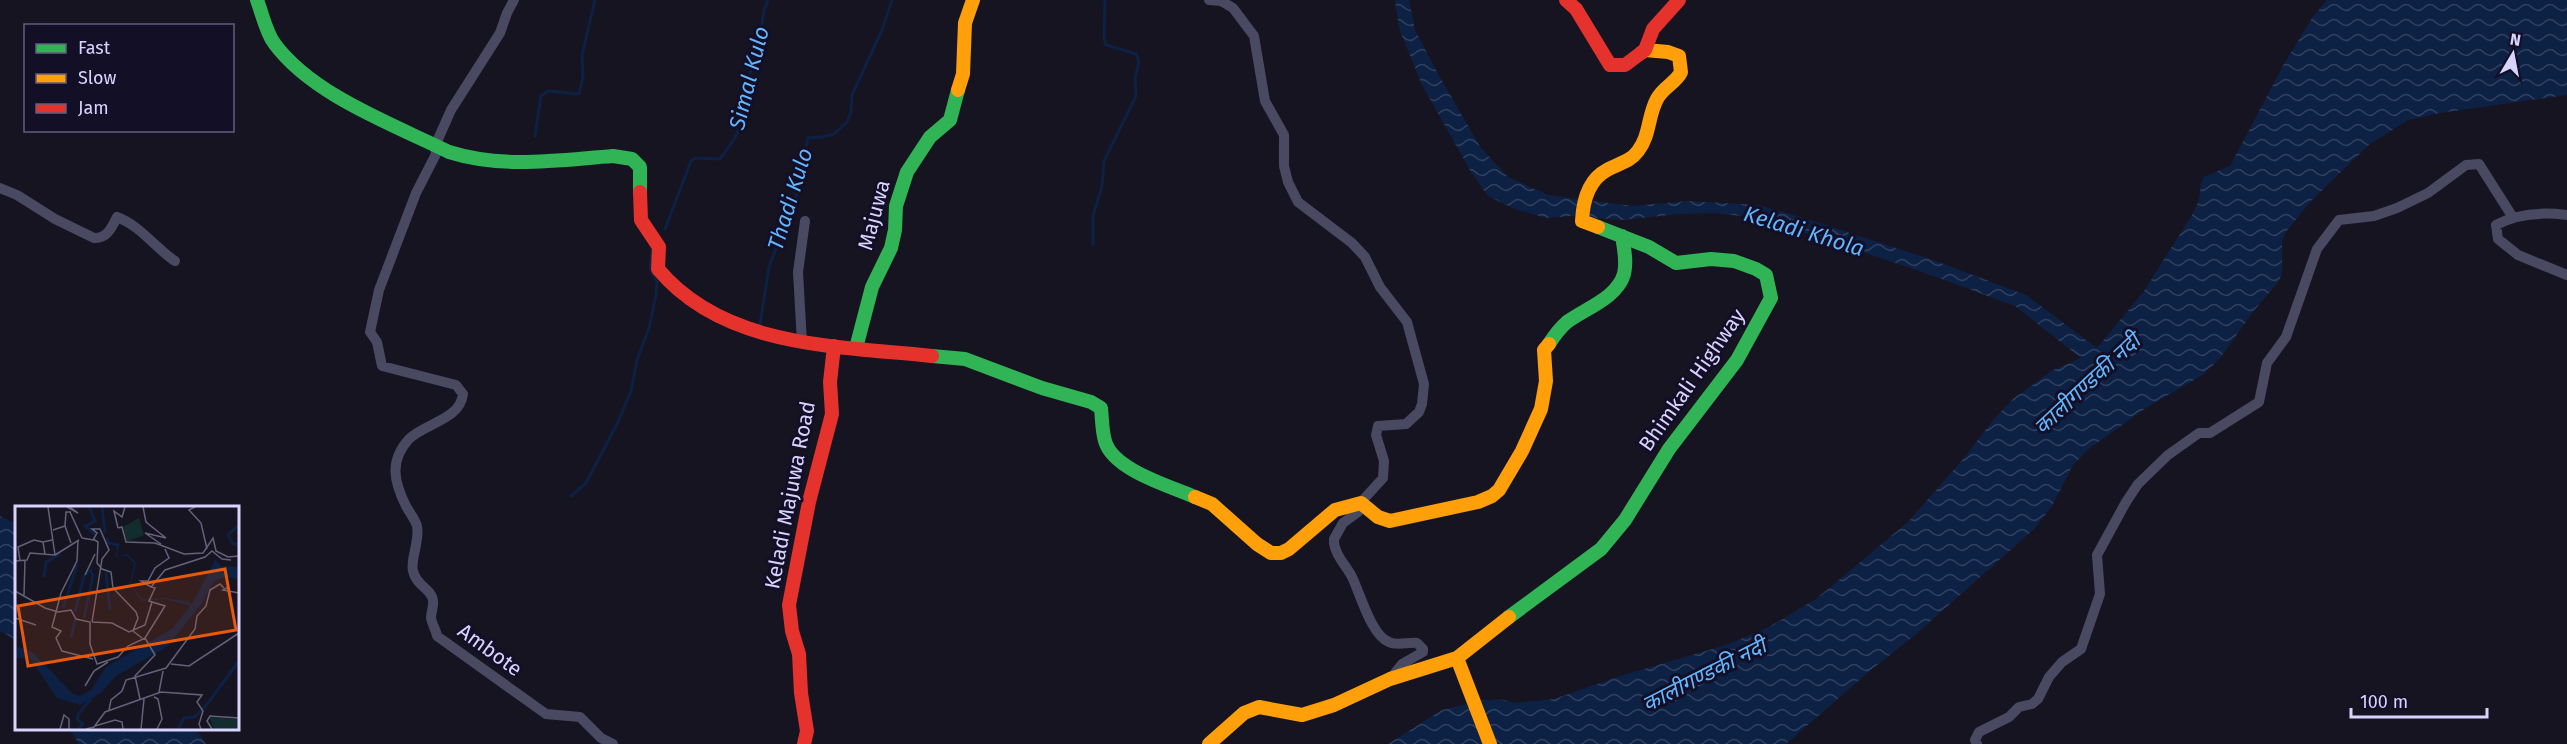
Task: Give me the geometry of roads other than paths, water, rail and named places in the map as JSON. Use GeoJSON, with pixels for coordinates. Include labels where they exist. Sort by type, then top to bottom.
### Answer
{"type":"FeatureCollection","features":[{"type":"Feature","properties":{"kind":"street"},"geometry":{"type":"LineString","coordinates":[[257,0],[273,42],[304,74],[340,98],[467,160],[535,163],[613,156],[628,157],[636,161],[640,167],[641,220],[659,247],[657,263],[663,276],[686,297],[724,317],[775,337],[802,343],[965,359],[1042,388],[1091,402],[1101,408],[1105,442],[1113,455],[1134,471],[1212,504],[1257,544],[1271,553],[1281,553],[1289,549],[1335,510],[1361,503]]}},
{"type":"Feature","properties":{"kind":"street"},"geometry":{"type":"LineString","coordinates":[[435,146],[451,110],[500,33],[514,0]]}},
{"type":"Feature","properties":{"kind":"street","name":"Majuwa"},"geometry":{"type":"LineString","coordinates":[[856,348],[872,287],[891,248],[895,230],[896,206],[907,172],[930,137],[950,120],[963,74],[965,23],[973,0]]}},
{"type":"Feature","properties":{"kind":"street"},"geometry":{"type":"LineString","coordinates":[[1209,0],[1221,2],[1233,8],[1254,36],[1265,101],[1284,135],[1286,174],[1298,202],[1352,243],[1365,257],[1380,287],[1407,322],[1424,384],[1419,412],[1406,424],[1378,426],[1377,435],[1383,461],[1383,478],[1361,503],[1358,512],[1343,523],[1334,545],[1352,578],[1365,609],[1382,637],[1393,643],[1417,643],[1423,649],[1423,652],[1402,664],[1390,679]]}},
{"type":"Feature","properties":{"kind":"street"},"geometry":{"type":"LineString","coordinates":[[1566,0],[1576,9],[1610,65],[1625,65],[1645,50],[1646,39],[1679,0]]}},
{"type":"Feature","properties":{"kind":"street","name":"Bhimkali Highway"},"geometry":{"type":"LineString","coordinates":[[1457,658],[1524,605],[1601,549],[1625,520],[1669,449],[1737,360],[1771,298],[1766,275],[1743,261],[1698,259],[1676,263],[1662,253],[1582,220],[1584,195],[1605,171],[1631,159],[1646,138],[1656,98],[1681,74],[1683,66],[1679,56],[1668,52],[1645,50]]}},
{"type":"Feature","properties":{"kind":"street","name":"Ambote"},"geometry":{"type":"LineString","coordinates":[[435,146],[436,154],[416,193],[379,290],[370,327],[370,332],[379,350],[382,366],[456,385],[463,394],[462,401],[454,412],[418,431],[407,441],[394,467],[394,479],[417,524],[417,548],[412,568],[416,582],[429,593],[433,600],[431,618],[437,636],[546,714],[580,717],[601,738],[613,744]]}},
{"type":"Feature","properties":{"kind":"street"},"geometry":{"type":"LineString","coordinates":[[1977,744],[1975,740],[1979,732],[2038,699],[2049,677],[2062,662],[2081,649],[2100,594],[2097,555],[2138,484],[2168,455],[2199,433],[2210,433],[2259,402],[2267,363],[2286,337],[2317,249],[2338,220],[2374,216],[2397,208],[2428,193],[2466,165],[2479,164],[2512,216]]}},
{"type":"Feature","properties":{"kind":"street"},"geometry":{"type":"LineString","coordinates":[[0,188],[17,195],[55,219],[94,238],[107,234],[117,217],[123,219],[175,261]]}},
{"type":"Feature","properties":{"kind":"street"},"geometry":{"type":"LineString","coordinates":[[2567,215],[2554,213],[2512,216],[2496,225],[2498,239],[2518,255],[2567,275]]}},
{"type":"Feature","properties":{"kind":"street"},"geometry":{"type":"LineString","coordinates":[[802,343],[798,272],[805,221]]}},
{"type":"Feature","properties":{"kind":"street"},"geometry":{"type":"LineString","coordinates":[[1361,503],[1384,520],[1396,520],[1442,508],[1476,503],[1492,496],[1515,469],[1537,422],[1544,401],[1547,380],[1544,350],[1564,325],[1604,300],[1621,284],[1626,267],[1622,236]]}},
{"type":"Feature","properties":{"kind":"street","name":"Keladi Majuwa Road"},"geometry":{"type":"LineString","coordinates":[[804,744],[807,731],[801,693],[799,654],[792,631],[789,605],[809,502],[832,414],[830,382],[834,346]]}},
{"type":"Feature","properties":{"kind":"street"},"geometry":{"type":"LineString","coordinates":[[1209,744],[1244,713],[1258,707],[1302,715],[1334,705],[1390,679],[1457,658],[1490,744]]}},
{"type":"Feature","properties":{"kind":"water"},"geometry":{"type":"Polygon","coordinates":[[[1395,0],[1409,0],[1415,30],[1438,74],[1481,148],[1508,177],[1548,195],[1632,206],[1689,201],[1759,205],[1933,260],[2026,295],[2097,348],[2144,291],[2192,215],[2199,200],[2204,177],[2230,166],[2284,64],[2312,18],[2327,0],[2567,0],[2567,95],[2440,113],[2408,120],[2370,144],[2311,201],[2285,233],[2282,241],[2282,272],[2279,281],[2252,313],[2221,357],[2204,374],[2146,408],[2090,448],[2073,465],[2052,506],[2035,528],[1914,636],[1872,669],[1786,744],[1388,744],[1442,710],[1500,699],[1515,703],[1554,699],[1620,676],[1726,645],[1771,626],[1816,599],[1908,522],[2014,398],[2053,370],[2081,358],[2015,306],[1782,225],[1749,217],[1715,213],[1621,220],[1572,216],[1546,218],[1515,209],[1488,196],[1471,172],[1421,83],[1399,28],[1395,0]]]}},
{"type":"Feature","properties":{"kind":"water"},"geometry":{"type":"Polygon","coordinates":[[[0,516],[15,524],[15,639],[0,631],[0,516]]]}},
{"type":"Feature","properties":{"kind":"water"},"geometry":{"type":"Polygon","coordinates":[[[70,729],[196,729],[206,744],[79,744],[70,729]]]}},
{"type":"Feature","properties":{"kind":"waterway"},"geometry":{"type":"LineString","coordinates":[[535,136],[541,96],[548,91],[579,94],[583,77],[582,55],[595,0]]}},
{"type":"Feature","properties":{"kind":"waterway","name":"Simal Kulo"},"geometry":{"type":"LineString","coordinates":[[665,229],[691,161],[696,158],[720,159],[735,138],[744,117],[749,76],[768,0]]}},
{"type":"Feature","properties":{"kind":"waterway","name":"Thadi Kulo"},"geometry":{"type":"LineString","coordinates":[[760,324],[769,267],[796,196],[808,138],[834,134],[847,122],[851,112],[852,95],[882,30],[892,0]]}},
{"type":"Feature","properties":{"kind":"waterway"},"geometry":{"type":"LineString","coordinates":[[1093,245],[1093,216],[1102,186],[1104,161],[1136,96],[1135,78],[1139,62],[1136,54],[1106,45],[1104,38],[1105,0]]}},
{"type":"Feature","properties":{"kind":"waterway","name":"Simal Kulo"},"geometry":{"type":"LineString","coordinates":[[571,496],[586,483],[618,422],[631,391],[637,360],[649,328],[656,295],[657,282],[650,268],[652,250]]}},
{"type":"Feature","properties":{"kind":"water label","name":"Keladi Khola"},"geometry":{"type":"Point","coordinates":[1804,231]}},
{"type":"Feature","properties":{"kind":"water label","name":"कालीगण्डकी नदी"},"geometry":{"type":"Point","coordinates":[2087,384]}},
{"type":"Feature","properties":{"kind":"water label","name":"कालीगण्डकी नदी"},"geometry":{"type":"Point","coordinates":[1704,675]}}]}
